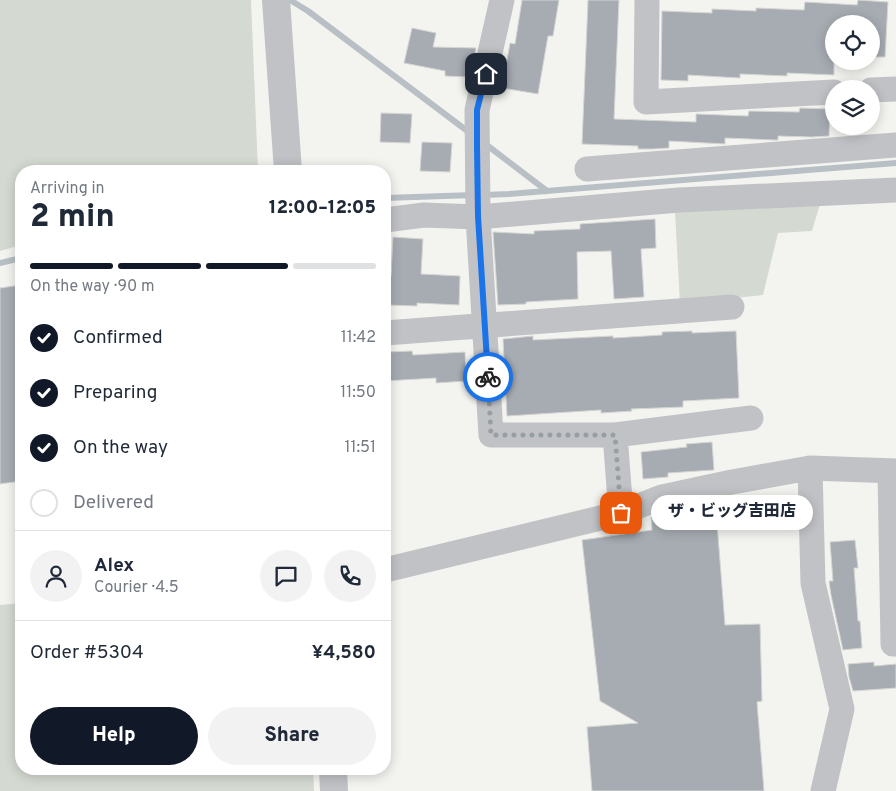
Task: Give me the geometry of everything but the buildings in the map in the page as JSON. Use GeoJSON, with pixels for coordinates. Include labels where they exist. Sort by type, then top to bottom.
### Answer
{"type":"FeatureCollection","features":[{"type":"Feature","properties":{"kind":"street"},"geometry":{"type":"LineString","coordinates":[[502,0],[477,110],[478,213],[491,435],[615,435],[751,418]]}},
{"type":"Feature","properties":{"kind":"street"},"geometry":{"type":"LineString","coordinates":[[647,0],[646,102],[825,92]]}},
{"type":"Feature","properties":{"kind":"street"},"geometry":{"type":"LineString","coordinates":[[276,4],[288,165]]}},
{"type":"Feature","properties":{"kind":"street"},"geometry":{"type":"LineString","coordinates":[[880,90],[896,89]]}},
{"type":"Feature","properties":{"kind":"street"},"geometry":{"type":"LineString","coordinates":[[587,169],[896,144]]}},
{"type":"Feature","properties":{"kind":"street"},"geometry":{"type":"LineString","coordinates":[[391,219],[424,215],[678,200],[896,190]]}},
{"type":"Feature","properties":{"kind":"street"},"geometry":{"type":"LineString","coordinates":[[391,333],[732,307]]}},
{"type":"Feature","properties":{"kind":"street"},"geometry":{"type":"LineString","coordinates":[[615,435],[621,513]]}},
{"type":"Feature","properties":{"kind":"street"},"geometry":{"type":"LineString","coordinates":[[810,468],[813,583],[842,709],[823,791]]}},
{"type":"Feature","properties":{"kind":"street"},"geometry":{"type":"LineString","coordinates":[[391,569],[621,513],[662,497],[732,482],[810,468],[893,471],[893,644],[896,644]]}},
{"type":"Feature","properties":{"kind":"street"},"geometry":{"type":"LineString","coordinates":[[333,775],[334,791]]}},
{"type":"Feature","properties":{"kind":"shaded area"},"geometry":{"type":"Polygon","coordinates":[[[0,0],[251,0],[258,165],[15,165],[15,247],[0,251],[0,0]]]}},
{"type":"Feature","properties":{"kind":"shaded area"},"geometry":{"type":"Polygon","coordinates":[[[821,201],[812,231],[778,233],[763,295],[680,304],[675,212],[821,201]]]}},
{"type":"Feature","properties":{"kind":"shaded area"},"geometry":{"type":"Polygon","coordinates":[[[15,604],[15,775],[313,775],[314,791],[0,791],[0,605],[15,604]]]}},
{"type":"Feature","properties":{"kind":"waterway"},"geometry":{"type":"LineString","coordinates":[[290,0],[308,11],[470,133]]}},
{"type":"Feature","properties":{"kind":"waterway"},"geometry":{"type":"LineString","coordinates":[[484,143],[547,191]]}},
{"type":"Feature","properties":{"kind":"waterway"},"geometry":{"type":"LineString","coordinates":[[484,195],[896,163]]}},
{"type":"Feature","properties":{"kind":"waterway"},"geometry":{"type":"LineString","coordinates":[[391,198],[474,195]]}},
{"type":"Feature","properties":{"kind":"waterway"},"geometry":{"type":"LineString","coordinates":[[0,263],[15,259]]}},
{"type":"Feature","properties":{"kind":"way so far"},"geometry":{"type":"LineString","coordinates":[[488,377],[491,435],[615,435],[621,513]]}},
{"type":"Feature","properties":{"kind":"place","name":"ザ・ビッグ吉田店"},"geometry":{"type":"Point","coordinates":[621,513]}},
{"type":"Feature","properties":{"kind":"route"},"geometry":{"type":"LineString","coordinates":[[486,74],[477,110],[477,146],[478,216],[488,377]]}}]}
